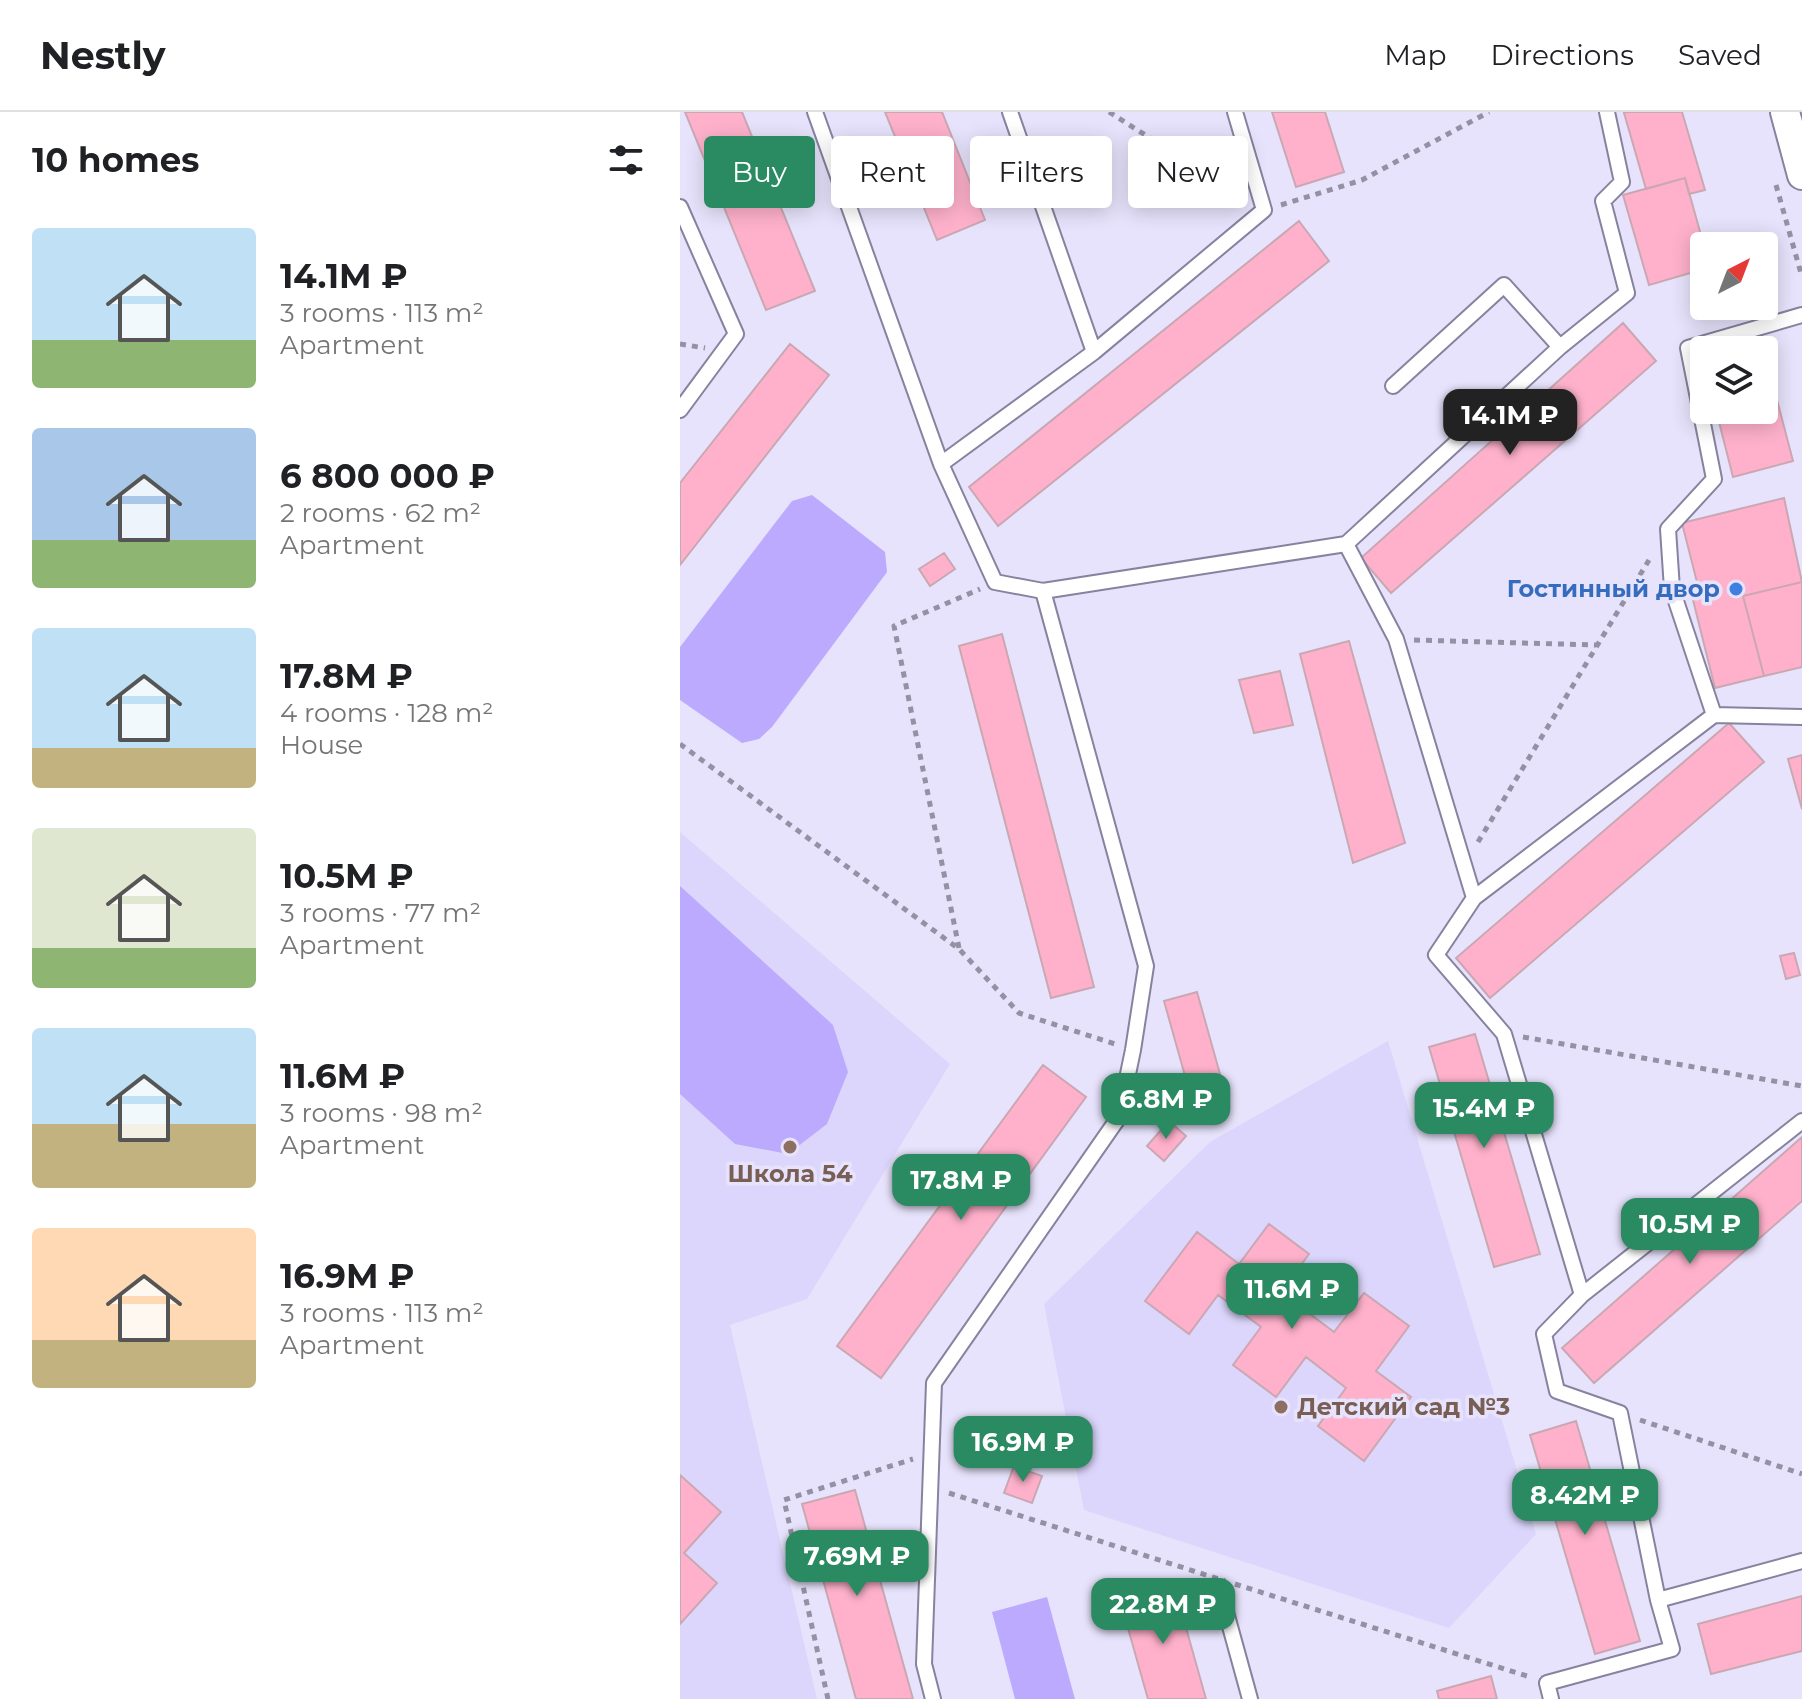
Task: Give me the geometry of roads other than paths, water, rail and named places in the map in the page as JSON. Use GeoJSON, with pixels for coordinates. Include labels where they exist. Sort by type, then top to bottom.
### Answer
{"type":"FeatureCollection","features":[{"type":"Feature","properties":{"kind":"street"},"geometry":{"type":"LineString","coordinates":[[1785,112],[1802,175]]}},
{"type":"Feature","properties":{"kind":"lane"},"geometry":{"type":"LineString","coordinates":[[815,112],[941,464],[995,582],[1043,591],[1346,544],[1560,347],[1627,293],[1603,201],[1622,182],[1607,112]]}},
{"type":"Feature","properties":{"kind":"lane"},"geometry":{"type":"LineString","coordinates":[[1010,112],[1094,352]]}},
{"type":"Feature","properties":{"kind":"lane"},"geometry":{"type":"LineString","coordinates":[[941,464],[1094,352],[1264,210],[1235,112]]}},
{"type":"Feature","properties":{"kind":"lane"},"geometry":{"type":"LineString","coordinates":[[680,207],[736,334],[680,410]]}},
{"type":"Feature","properties":{"kind":"lane"},"geometry":{"type":"LineString","coordinates":[[1393,386],[1504,285],[1560,347]]}},
{"type":"Feature","properties":{"kind":"lane"},"geometry":{"type":"LineString","coordinates":[[1714,715],[1672,589],[1668,529],[1714,479],[1688,348],[1802,315]]}},
{"type":"Feature","properties":{"kind":"lane"},"geometry":{"type":"LineString","coordinates":[[1346,544],[1396,639],[1474,898]]}},
{"type":"Feature","properties":{"kind":"lane"},"geometry":{"type":"LineString","coordinates":[[933,1699],[924,1664],[934,1383],[1119,1117],[1146,966],[1043,591]]}},
{"type":"Feature","properties":{"kind":"lane"},"geometry":{"type":"LineString","coordinates":[[1582,1295],[1504,1034],[1436,955],[1474,898],[1714,715],[1802,717]]}},
{"type":"Feature","properties":{"kind":"lane"},"geometry":{"type":"LineString","coordinates":[[1551,1699],[1547,1683],[1672,1649],[1658,1600],[1620,1413],[1557,1391],[1544,1334],[1582,1295],[1802,1121]]}},
{"type":"Feature","properties":{"kind":"lane"},"geometry":{"type":"LineString","coordinates":[[1658,1600],[1802,1561]]}},
{"type":"Feature","properties":{"kind":"lane"},"geometry":{"type":"LineString","coordinates":[[1223,1601],[1250,1699]]}},
{"type":"Feature","properties":{"kind":"place","name":"Гостинный двор"},"geometry":{"type":"Point","coordinates":[1736,589]}},
{"type":"Feature","properties":{"kind":"place","name":"Школа 54"},"geometry":{"type":"Point","coordinates":[790,1147]}},
{"type":"Feature","properties":{"kind":"place","name":"Детский сад №3"},"geometry":{"type":"Point","coordinates":[1281,1407]}}]}
